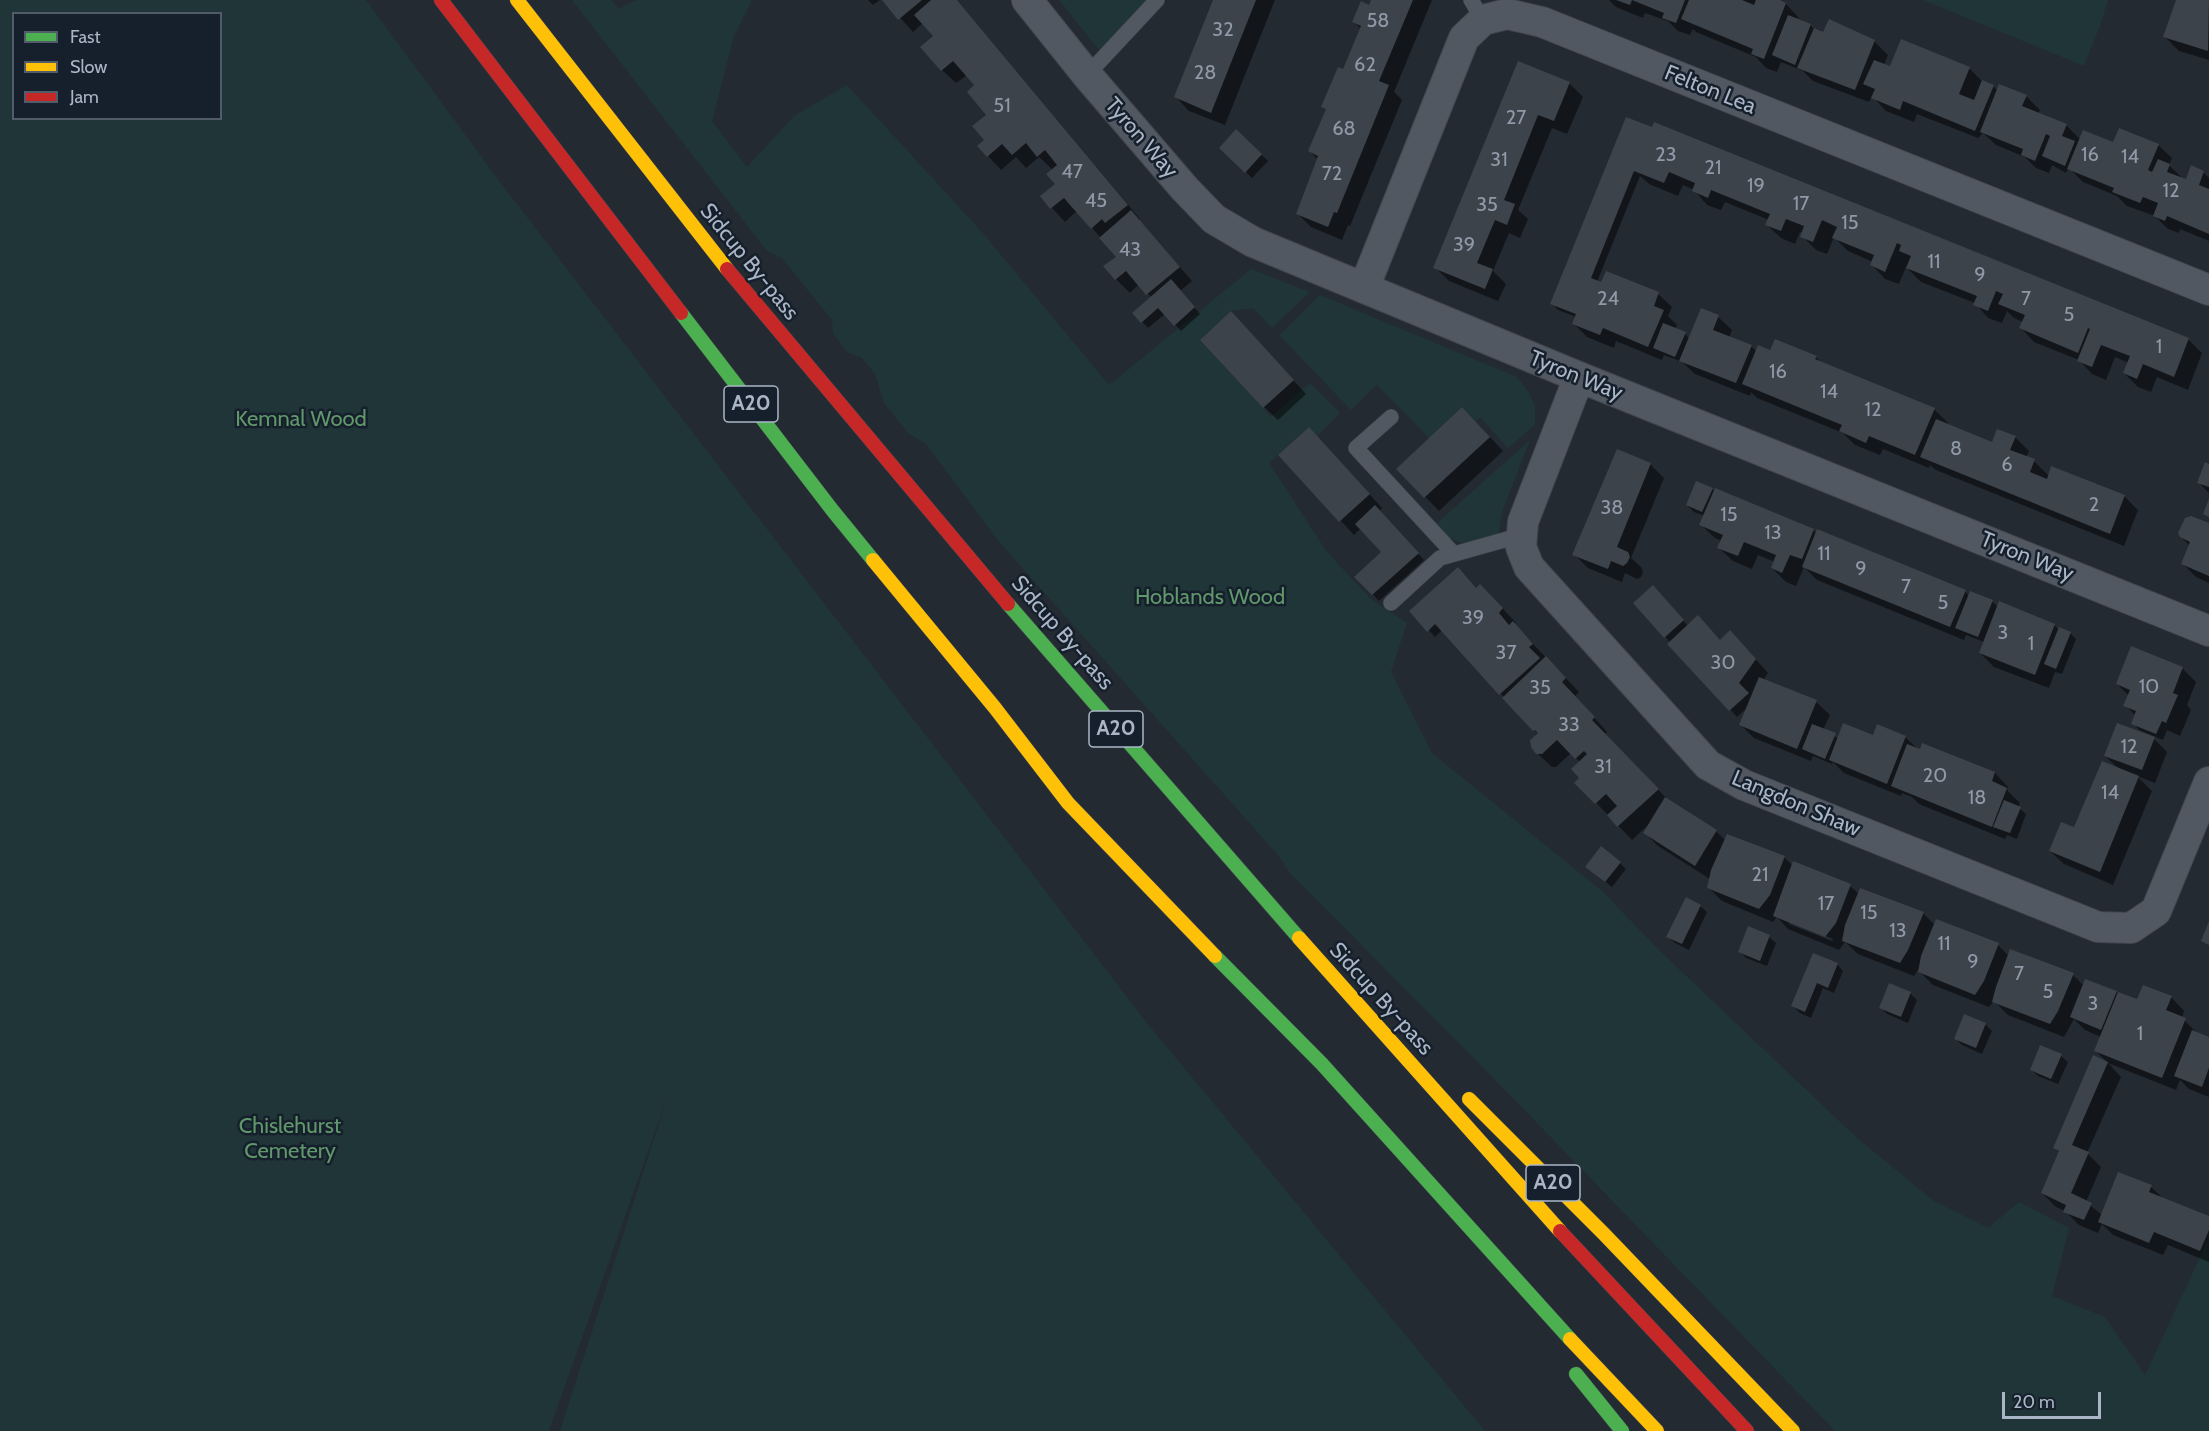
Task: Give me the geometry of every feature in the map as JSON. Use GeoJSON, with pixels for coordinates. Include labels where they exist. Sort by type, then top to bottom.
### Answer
{"type":"FeatureCollection","features":[{"type":"Feature","properties":{"kind":"highway","name":"A20"},"geometry":{"type":"LineString","coordinates":[[441,0],[833,511],[995,708],[1068,803],[1155,896],[1322,1064],[1582,1352],[1657,1431]]}},
{"type":"Feature","properties":{"kind":"highway","name":"Sidcup By-pass"},"geometry":{"type":"LineString","coordinates":[[517,0],[732,276],[1031,631],[1304,944],[1566,1237],[1747,1431]]}},
{"type":"Feature","properties":{"kind":"highway","name":"A20"},"geometry":{"type":"LineString","coordinates":[[1304,944],[1411,1043]]}},
{"type":"Feature","properties":{"kind":"highway","name":"A20"},"geometry":{"type":"LineString","coordinates":[[1322,1064],[1502,1284]]}},
{"type":"Feature","properties":{"kind":"highway","name":"A20"},"geometry":{"type":"LineString","coordinates":[[1462,1092],[1604,1234],[1793,1431]]}},
{"type":"Feature","properties":{"kind":"highway"},"geometry":{"type":"LineString","coordinates":[[1570,1367],[1622,1431]]}},
{"type":"Feature","properties":{"kind":"street","name":"Tyron Way"},"geometry":{"type":"LineString","coordinates":[[1027,0],[1087,75],[1185,189],[1214,219],[1253,242],[2209,631]]}},
{"type":"Feature","properties":{"kind":"street","name":"Felton Lea"},"geometry":{"type":"LineString","coordinates":[[1364,288],[1455,58],[1477,10],[1542,22],[2209,290]]}},
{"type":"Feature","properties":{"kind":"street","name":"Langdon Shaw"},"geometry":{"type":"LineString","coordinates":[[1580,377],[1523,522],[1521,547],[1529,567],[1708,765],[1744,786],[2098,927],[2131,928],[2156,911],[2209,782]]}},
{"type":"Feature","properties":{"kind":"lane"},"geometry":{"type":"LineString","coordinates":[[1087,75],[1157,0]]}},
{"type":"Feature","properties":{"kind":"lane"},"geometry":{"type":"LineString","coordinates":[[1391,417],[1356,448],[1453,553]]}},
{"type":"Feature","properties":{"kind":"lane"},"geometry":{"type":"LineString","coordinates":[[1391,603],[1440,558],[1522,535]]}},
{"type":"Feature","properties":{"kind":"green space","name":"Kemnal Wood"},"geometry":{"type":"Polygon","coordinates":[[[0,0],[366,0],[497,178],[1147,1023],[1485,1431],[560,1431],[669,1092],[549,1431],[0,1431],[0,0]]]}},
{"type":"Feature","properties":{"kind":"green space","name":"Hoblands Wood"},"geometry":{"type":"Polygon","coordinates":[[[572,0],[612,0],[618,9],[637,0],[752,0],[734,36],[712,121],[747,167],[794,116],[847,85],[982,232],[1109,385],[1251,269],[1310,292],[1272,328],[1253,308],[1231,311],[1200,340],[1271,417],[1310,383],[1340,413],[1317,436],[1308,427],[1269,463],[1327,552],[1372,600],[1407,623],[1391,672],[1432,753],[1602,891],[1660,951],[1857,1138],[1934,1201],[1988,1228],[2019,1202],[2069,1228],[2052,1296],[2105,1317],[2145,1375],[2209,1238],[2209,1431],[1835,1431],[1506,1091],[1290,873],[1278,855],[1000,543],[926,444],[909,434],[884,403],[875,374],[861,357],[848,353],[833,333],[832,320],[782,258],[767,251],[572,0]]]}},
{"type":"Feature","properties":{"kind":"green space"},"geometry":{"type":"Polygon","coordinates":[[[1059,0],[1147,0],[1100,51],[1059,0]]]}},
{"type":"Feature","properties":{"kind":"green space"},"geometry":{"type":"Polygon","coordinates":[[[1923,0],[2108,0],[2084,66],[1923,0]]]}},
{"type":"Feature","properties":{"kind":"green space"},"geometry":{"type":"Polygon","coordinates":[[[1320,295],[1517,377],[1528,391],[1535,406],[1535,425],[1508,448],[1480,417],[1476,421],[1462,407],[1429,438],[1377,385],[1351,410],[1279,335],[1320,295]]]}},
{"type":"Feature","properties":{"kind":"green space"},"geometry":{"type":"Polygon","coordinates":[[[1530,440],[1503,509],[1498,537],[1463,543],[1447,537],[1436,524],[1530,440]]]}},
{"type":"Feature","properties":{"kind":"building"},"geometry":{"type":"Polygon","coordinates":[[[882,0],[922,0],[898,20],[882,0]]]}},
{"type":"Feature","properties":{"kind":"building"},"geometry":{"type":"Polygon","coordinates":[[[931,0],[957,0],[1128,205],[1105,223],[1102,219],[1091,229],[1064,198],[1050,209],[1040,196],[1055,184],[1046,174],[1057,165],[1045,150],[1037,157],[1026,143],[1012,155],[1002,144],[987,157],[977,146],[984,140],[972,126],[986,115],[967,92],[974,85],[953,61],[941,71],[920,47],[933,36],[914,15],[931,0]]]}},
{"type":"Feature","properties":{"kind":"building"},"geometry":{"type":"Polygon","coordinates":[[[1213,0],[1256,0],[1211,113],[1174,97],[1213,0]]]}},
{"type":"Feature","properties":{"kind":"building"},"geometry":{"type":"Polygon","coordinates":[[[1371,0],[1413,0],[1379,81],[1389,85],[1337,213],[1334,212],[1328,227],[1296,214],[1318,156],[1308,151],[1326,109],[1321,107],[1338,67],[1343,69],[1361,26],[1352,22],[1361,1],[1369,5],[1371,0]]]}},
{"type":"Feature","properties":{"kind":"building"},"geometry":{"type":"Polygon","coordinates":[[[1616,0],[1632,0],[1630,5],[1616,0]]]}},
{"type":"Feature","properties":{"kind":"building"},"geometry":{"type":"Polygon","coordinates":[[[1632,0],[1685,0],[1676,23],[1662,18],[1664,13],[1632,0]]]}},
{"type":"Feature","properties":{"kind":"building"},"geometry":{"type":"Polygon","coordinates":[[[1689,0],[1742,0],[1754,5],[1756,0],[1780,0],[1786,3],[1764,59],[1751,54],[1753,49],[1681,19],[1689,0]]]}},
{"type":"Feature","properties":{"kind":"building"},"geometry":{"type":"Polygon","coordinates":[[[2176,0],[2209,0],[2208,51],[2163,37],[2176,0]]]}},
{"type":"Feature","properties":{"kind":"building"},"geometry":{"type":"Polygon","coordinates":[[[1788,15],[1811,24],[1795,65],[1772,55],[1788,15]]]}},
{"type":"Feature","properties":{"kind":"building"},"geometry":{"type":"Polygon","coordinates":[[[1829,19],[1875,40],[1855,90],[1797,68],[1814,28],[1823,32],[1829,19]]]}},
{"type":"Feature","properties":{"kind":"building"},"geometry":{"type":"Polygon","coordinates":[[[1901,39],[1970,67],[1959,94],[1974,100],[1982,80],[1994,85],[1975,131],[1903,101],[1900,110],[1871,98],[1875,89],[1863,84],[1874,60],[1890,66],[1901,39]]]}},
{"type":"Feature","properties":{"kind":"building"},"geometry":{"type":"Polygon","coordinates":[[[1518,61],[1570,82],[1554,121],[1538,115],[1504,200],[1515,204],[1507,225],[1495,220],[1477,263],[1493,269],[1485,289],[1433,268],[1518,61]]]}},
{"type":"Feature","properties":{"kind":"building"},"geometry":{"type":"Polygon","coordinates":[[[1999,84],[2027,95],[2022,106],[2067,124],[2062,136],[2075,141],[2065,166],[2042,156],[2050,136],[2046,134],[2035,161],[2021,155],[2023,149],[1980,132],[1999,84]]]}},
{"type":"Feature","properties":{"kind":"building"},"geometry":{"type":"Polygon","coordinates":[[[1626,117],[1652,127],[1654,122],[2189,338],[2174,377],[2143,364],[2137,379],[2123,373],[2130,356],[2101,345],[2092,367],[2077,361],[2090,329],[2088,328],[2078,353],[2019,328],[2025,315],[1998,304],[2003,294],[1996,291],[1988,311],[1973,305],[1977,296],[1906,268],[1911,256],[1899,251],[1901,245],[1897,243],[1885,272],[1870,265],[1874,255],[1832,238],[1837,227],[1822,220],[1813,242],[1800,237],[1804,226],[1786,219],[1781,231],[1765,225],[1770,214],[1711,190],[1708,198],[1692,191],[1695,183],[1669,172],[1664,183],[1634,171],[1591,278],[1601,282],[1606,271],[1659,292],[1654,306],[1664,310],[1648,347],[1603,328],[1600,335],[1572,324],[1576,314],[1550,304],[1626,117]]]}},
{"type":"Feature","properties":{"kind":"building"},"geometry":{"type":"Polygon","coordinates":[[[2119,128],[2159,144],[2148,170],[2152,172],[2158,159],[2170,164],[2167,172],[2186,179],[2191,165],[2204,171],[2199,185],[2209,189],[2209,234],[2167,216],[2165,221],[2153,216],[2158,203],[2143,197],[2140,203],[2112,192],[2114,188],[2067,169],[2083,130],[2113,142],[2119,128]]]}},
{"type":"Feature","properties":{"kind":"building"},"geometry":{"type":"Polygon","coordinates":[[[1236,129],[1262,154],[1245,173],[1219,148],[1236,129]]]}},
{"type":"Feature","properties":{"kind":"building"},"geometry":{"type":"Polygon","coordinates":[[[1131,210],[1180,267],[1146,295],[1126,271],[1115,280],[1103,266],[1116,257],[1099,238],[1131,210]]]}},
{"type":"Feature","properties":{"kind":"building"},"geometry":{"type":"Polygon","coordinates":[[[1171,279],[1195,307],[1174,326],[1158,308],[1141,323],[1132,313],[1171,279]]]}},
{"type":"Feature","properties":{"kind":"building"},"geometry":{"type":"Polygon","coordinates":[[[1701,308],[1719,315],[1713,330],[1752,345],[1736,383],[1679,361],[1701,308]]]}},
{"type":"Feature","properties":{"kind":"building"},"geometry":{"type":"Polygon","coordinates":[[[1231,311],[1294,380],[1263,408],[1200,340],[1231,311]]]}},
{"type":"Feature","properties":{"kind":"building"},"geometry":{"type":"Polygon","coordinates":[[[1663,323],[1686,332],[1675,357],[1653,348],[1663,323]]]}},
{"type":"Feature","properties":{"kind":"building"},"geometry":{"type":"Polygon","coordinates":[[[1775,339],[1817,356],[1815,359],[1935,408],[1915,455],[1869,436],[1866,443],[1839,431],[1842,425],[1742,384],[1758,345],[1770,350],[1775,339]]]}},
{"type":"Feature","properties":{"kind":"building"},"geometry":{"type":"Polygon","coordinates":[[[1462,407],[1490,437],[1424,498],[1396,469],[1462,407]]]}},
{"type":"Feature","properties":{"kind":"building"},"geometry":{"type":"Polygon","coordinates":[[[1936,419],[1992,442],[1997,429],[2016,436],[2010,450],[2035,459],[2030,472],[2047,479],[2051,466],[2125,495],[2110,534],[1920,457],[1936,419]]]}},
{"type":"Feature","properties":{"kind":"building"},"geometry":{"type":"Polygon","coordinates":[[[1309,427],[1370,494],[1339,522],[1278,455],[1309,427]]]}},
{"type":"Feature","properties":{"kind":"building"},"geometry":{"type":"Polygon","coordinates":[[[1617,449],[1651,463],[1617,547],[1628,552],[1630,557],[1623,566],[1611,561],[1608,569],[1572,555],[1617,449]]]}},
{"type":"Feature","properties":{"kind":"building"},"geometry":{"type":"Polygon","coordinates":[[[2205,462],[2209,464],[2209,487],[2197,483],[2205,462]]]}},
{"type":"Feature","properties":{"kind":"building"},"geometry":{"type":"Polygon","coordinates":[[[1696,481],[1713,488],[1702,512],[1686,505],[1696,481]]]}},
{"type":"Feature","properties":{"kind":"building"},"geometry":{"type":"Polygon","coordinates":[[[1715,488],[1814,529],[1802,559],[1790,555],[1782,573],[1771,568],[1776,555],[1744,542],[1738,556],[1717,548],[1723,535],[1699,525],[1715,488]]]}},
{"type":"Feature","properties":{"kind":"building"},"geometry":{"type":"Polygon","coordinates":[[[2209,499],[2209,517],[2203,514],[2209,499]]]}},
{"type":"Feature","properties":{"kind":"building"},"geometry":{"type":"Polygon","coordinates":[[[1375,505],[1419,553],[1372,595],[1354,577],[1381,552],[1355,524],[1375,505]]]}},
{"type":"Feature","properties":{"kind":"building"},"geometry":{"type":"Polygon","coordinates":[[[2191,516],[2209,523],[2209,576],[2181,564],[2190,542],[2180,537],[2178,533],[2185,518],[2191,516]]]}},
{"type":"Feature","properties":{"kind":"building"},"geometry":{"type":"Polygon","coordinates":[[[1817,529],[1966,590],[1950,627],[1802,567],[1817,529]]]}},
{"type":"Feature","properties":{"kind":"building"},"geometry":{"type":"Polygon","coordinates":[[[1458,567],[1476,588],[1480,584],[1503,608],[1499,613],[1509,625],[1513,621],[1533,644],[1529,647],[1540,658],[1499,695],[1435,624],[1427,632],[1409,611],[1458,567]]]}},
{"type":"Feature","properties":{"kind":"building"},"geometry":{"type":"Polygon","coordinates":[[[1653,585],[1684,620],[1664,638],[1633,603],[1653,585]]]}},
{"type":"Feature","properties":{"kind":"building"},"geometry":{"type":"Polygon","coordinates":[[[1970,591],[1993,600],[1978,637],[1955,628],[1970,591]]]}},
{"type":"Feature","properties":{"kind":"building"},"geometry":{"type":"Polygon","coordinates":[[[1999,601],[2055,624],[2035,675],[1979,653],[1999,601]]]}},
{"type":"Feature","properties":{"kind":"building"},"geometry":{"type":"Polygon","coordinates":[[[1698,615],[1720,640],[1730,630],[1756,659],[1739,683],[1749,693],[1729,711],[1667,644],[1698,615]]]}},
{"type":"Feature","properties":{"kind":"building"},"geometry":{"type":"Polygon","coordinates":[[[2059,627],[2071,632],[2056,669],[2044,664],[2059,627]]]}},
{"type":"Feature","properties":{"kind":"building"},"geometry":{"type":"Polygon","coordinates":[[[2131,646],[2183,667],[2173,693],[2178,695],[2166,723],[2162,721],[2156,734],[2131,724],[2136,711],[2123,706],[2130,690],[2116,684],[2131,646]]]}},
{"type":"Feature","properties":{"kind":"building"},"geometry":{"type":"Polygon","coordinates":[[[1546,656],[1566,678],[1562,682],[1595,717],[1592,720],[1659,789],[1617,827],[1607,815],[1617,806],[1606,794],[1595,804],[1574,783],[1579,778],[1571,769],[1587,754],[1584,751],[1575,759],[1557,740],[1542,754],[1536,754],[1531,747],[1530,740],[1538,733],[1533,731],[1502,698],[1546,656]]]}},
{"type":"Feature","properties":{"kind":"building"},"geometry":{"type":"Polygon","coordinates":[[[1759,677],[1817,700],[1797,749],[1739,725],[1759,677]]]}},
{"type":"Feature","properties":{"kind":"building"},"geometry":{"type":"Polygon","coordinates":[[[1843,723],[1873,735],[1877,724],[1906,736],[1887,784],[1829,760],[1843,723]]]}},
{"type":"Feature","properties":{"kind":"building"},"geometry":{"type":"Polygon","coordinates":[[[2117,723],[2155,737],[2142,770],[2104,756],[2117,723]]]}},
{"type":"Feature","properties":{"kind":"building"},"geometry":{"type":"Polygon","coordinates":[[[1812,724],[1836,733],[1825,759],[1802,749],[1812,724]]]}},
{"type":"Feature","properties":{"kind":"building"},"geometry":{"type":"Polygon","coordinates":[[[1922,743],[1995,772],[1992,781],[2007,788],[1992,827],[1891,786],[1907,744],[1920,749],[1922,743]]]}},
{"type":"Feature","properties":{"kind":"building"},"geometry":{"type":"Polygon","coordinates":[[[2102,761],[2139,776],[2100,872],[2049,851],[2061,822],[2074,827],[2102,761]]]}},
{"type":"Feature","properties":{"kind":"building"},"geometry":{"type":"Polygon","coordinates":[[[1665,797],[1717,830],[1695,866],[1643,833],[1665,797]]]}},
{"type":"Feature","properties":{"kind":"building"},"geometry":{"type":"Polygon","coordinates":[[[2004,800],[2021,807],[2010,833],[1993,827],[2004,800]]]}},
{"type":"Feature","properties":{"kind":"building"},"geometry":{"type":"Polygon","coordinates":[[[1727,834],[1785,856],[1770,895],[1759,909],[1707,888],[1711,870],[1727,834]]]}},
{"type":"Feature","properties":{"kind":"building"},"geometry":{"type":"Polygon","coordinates":[[[1601,846],[1621,862],[1605,882],[1585,867],[1601,846]]]}},
{"type":"Feature","properties":{"kind":"building"},"geometry":{"type":"Polygon","coordinates":[[[1793,861],[1851,884],[1836,923],[1825,937],[1773,916],[1793,861]]]}},
{"type":"Feature","properties":{"kind":"building"},"geometry":{"type":"Polygon","coordinates":[[[1860,888],[1924,912],[1900,963],[1842,941],[1845,925],[1860,888]]]}},
{"type":"Feature","properties":{"kind":"building"},"geometry":{"type":"Polygon","coordinates":[[[1686,897],[1701,905],[1682,944],[1666,937],[1686,897]]]}},
{"type":"Feature","properties":{"kind":"building"},"geometry":{"type":"Polygon","coordinates":[[[1936,919],[1999,943],[1984,981],[1975,995],[1918,972],[1921,956],[1936,919]]]}},
{"type":"Feature","properties":{"kind":"building"},"geometry":{"type":"Polygon","coordinates":[[[2209,921],[2209,945],[2201,941],[2209,921]]]}},
{"type":"Feature","properties":{"kind":"building"},"geometry":{"type":"Polygon","coordinates":[[[1748,926],[1770,935],[1760,961],[1738,952],[1748,926]]]}},
{"type":"Feature","properties":{"kind":"building"},"geometry":{"type":"Polygon","coordinates":[[[2010,949],[2074,973],[2050,1024],[1992,1002],[2010,949]]]}},
{"type":"Feature","properties":{"kind":"building"},"geometry":{"type":"Polygon","coordinates":[[[1813,953],[1838,963],[1828,988],[1817,983],[1805,1012],[1791,1006],[1813,953]]]}},
{"type":"Feature","properties":{"kind":"building"},"geometry":{"type":"Polygon","coordinates":[[[2085,979],[2117,991],[2101,1030],[2070,1017],[2085,979]]]}},
{"type":"Feature","properties":{"kind":"building"},"geometry":{"type":"Polygon","coordinates":[[[1889,983],[1911,992],[1901,1017],[1879,1008],[1889,983]]]}},
{"type":"Feature","properties":{"kind":"building"},"geometry":{"type":"Polygon","coordinates":[[[2143,985],[2172,996],[2166,1010],[2186,1018],[2162,1078],[2094,1051],[2118,992],[2137,999],[2143,985]]]}},
{"type":"Feature","properties":{"kind":"building"},"geometry":{"type":"Polygon","coordinates":[[[1964,1014],[1986,1023],[1976,1048],[1954,1039],[1964,1014]]]}},
{"type":"Feature","properties":{"kind":"building"},"geometry":{"type":"Polygon","coordinates":[[[2192,1030],[2209,1037],[2209,1068],[2202,1087],[2174,1076],[2192,1030]]]}},
{"type":"Feature","properties":{"kind":"building"},"geometry":{"type":"Polygon","coordinates":[[[2040,1045],[2062,1054],[2051,1079],[2030,1070],[2040,1045]]]}},
{"type":"Feature","properties":{"kind":"building"},"geometry":{"type":"Polygon","coordinates":[[[2093,1055],[2108,1062],[2072,1145],[2089,1152],[2071,1193],[2092,1203],[2084,1220],[2063,1212],[2066,1205],[2041,1193],[2059,1151],[2053,1148],[2093,1055]]]}},
{"type":"Feature","properties":{"kind":"building"},"geometry":{"type":"Polygon","coordinates":[[[2118,1172],[2152,1185],[2149,1192],[2209,1216],[2209,1230],[2200,1251],[2154,1232],[2149,1243],[2098,1222],[2118,1172]]]}},
{"type":"Feature","properties":{"kind":"traffic: fast"},"geometry":{"type":"LineString","coordinates":[[681,313],[873,560]]}},
{"type":"Feature","properties":{"kind":"traffic: fast"},"geometry":{"type":"LineString","coordinates":[[1008,604],[1299,938]]}},
{"type":"Feature","properties":{"kind":"traffic: fast"},"geometry":{"type":"LineString","coordinates":[[1215,956],[1322,1064],[1570,1339]]}},
{"type":"Feature","properties":{"kind":"traffic: fast"},"geometry":{"type":"LineString","coordinates":[[1576,1374],[1622,1431]]}},
{"type":"Feature","properties":{"kind":"traffic: slow"},"geometry":{"type":"LineString","coordinates":[[517,0],[727,269]]}},
{"type":"Feature","properties":{"kind":"traffic: slow"},"geometry":{"type":"LineString","coordinates":[[873,560],[995,708],[1068,803],[1215,956]]}},
{"type":"Feature","properties":{"kind":"traffic: slow"},"geometry":{"type":"LineString","coordinates":[[1299,938],[1560,1231]]}},
{"type":"Feature","properties":{"kind":"traffic: slow"},"geometry":{"type":"LineString","coordinates":[[1469,1099],[1604,1234],[1793,1431]]}},
{"type":"Feature","properties":{"kind":"traffic: slow"},"geometry":{"type":"LineString","coordinates":[[1570,1339],[1657,1431]]}},
{"type":"Feature","properties":{"kind":"traffic: jam"},"geometry":{"type":"LineString","coordinates":[[441,0],[681,313]]}},
{"type":"Feature","properties":{"kind":"traffic: jam"},"geometry":{"type":"LineString","coordinates":[[727,269],[1008,604]]}},
{"type":"Feature","properties":{"kind":"traffic: jam"},"geometry":{"type":"LineString","coordinates":[[1560,1231],[1747,1431]]}},
{"type":"Feature","properties":{"kind":"park label","name":"Chislehurst Cemetery"},"geometry":{"type":"Point","coordinates":[290,1140]}}]}
